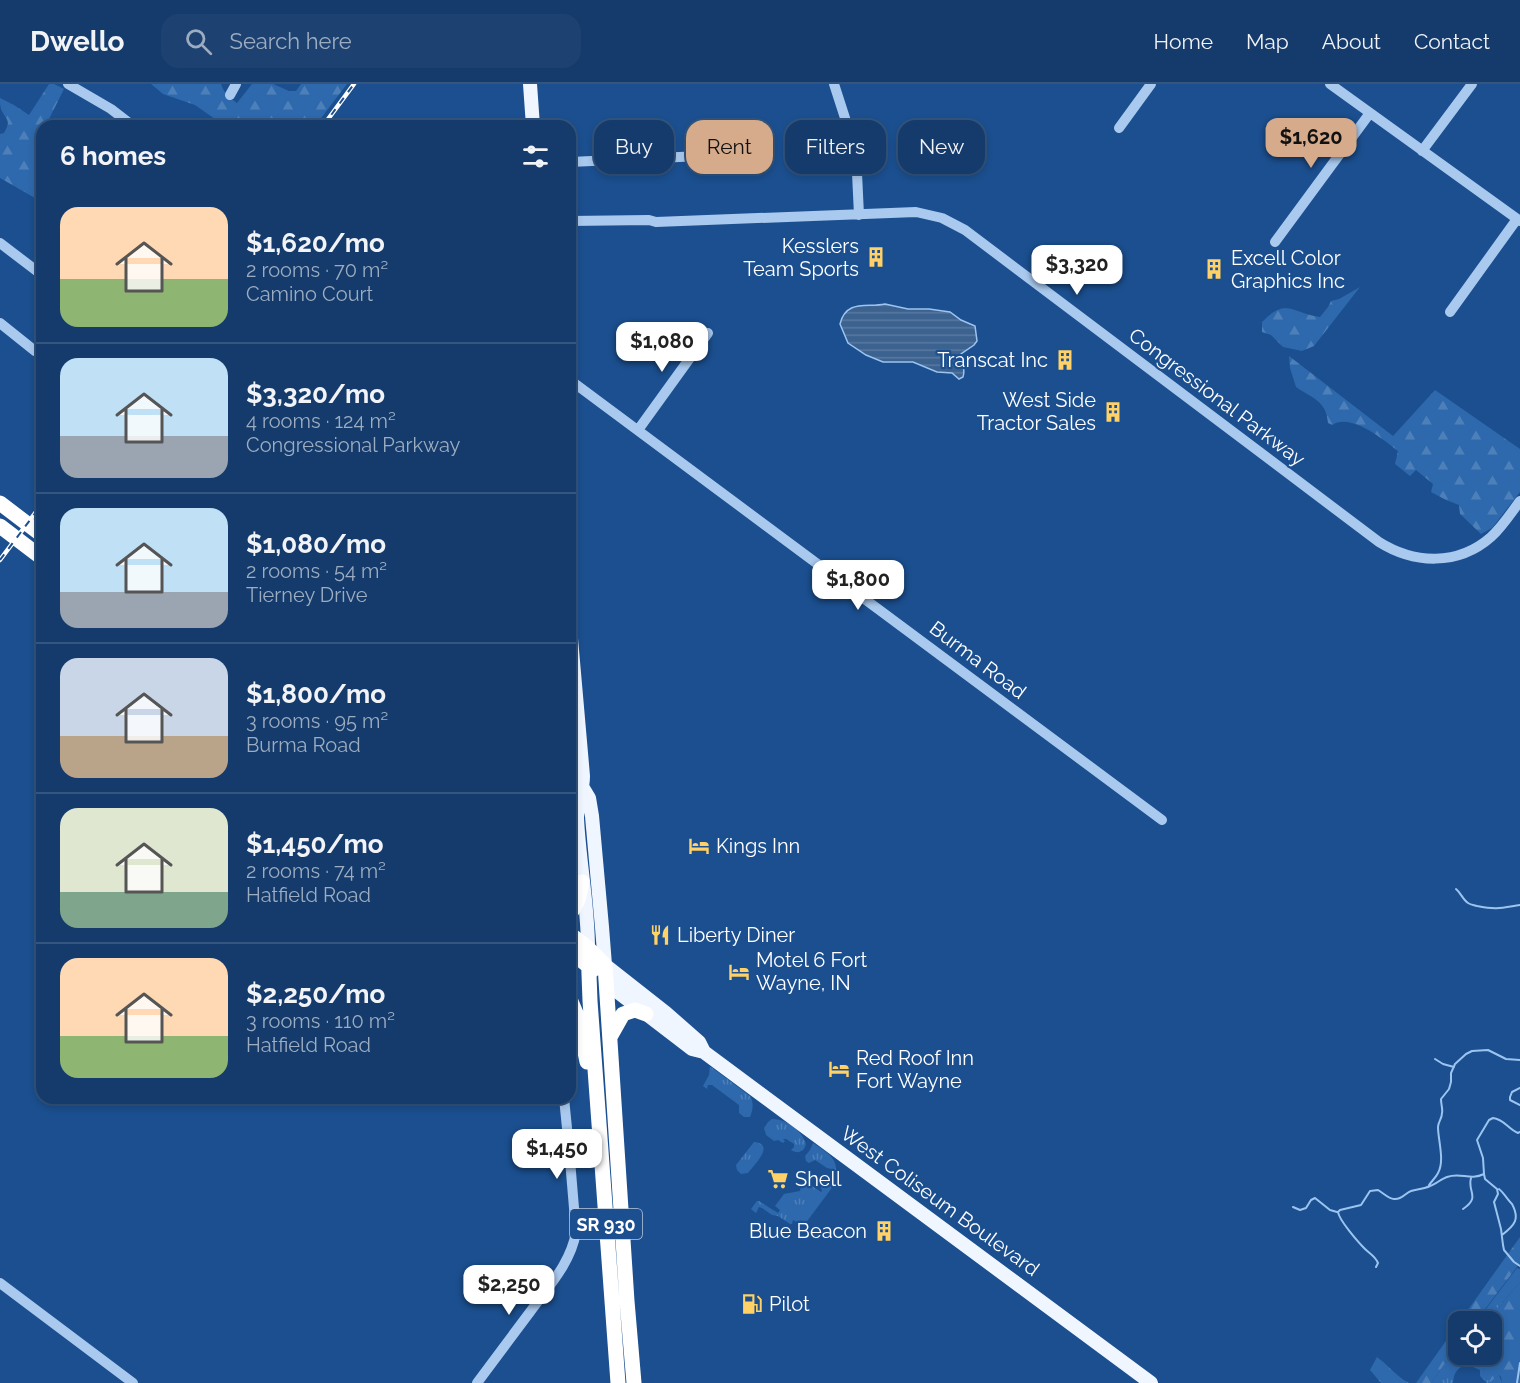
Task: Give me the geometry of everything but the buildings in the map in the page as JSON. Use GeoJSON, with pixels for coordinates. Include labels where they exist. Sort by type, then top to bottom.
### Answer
{"type":"FeatureCollection","features":[{"type":"Feature","properties":{"kind":"highway"},"geometry":{"type":"LineString","coordinates":[[0,503],[36,530]]}},
{"type":"Feature","properties":{"kind":"highway"},"geometry":{"type":"LineString","coordinates":[[0,526],[36,553]]}},
{"type":"Feature","properties":{"kind":"highway"},"geometry":{"type":"LineString","coordinates":[[576,905],[582,882]]}},
{"type":"Feature","properties":{"kind":"highway","name":"West Coliseum Boulevard"},"geometry":{"type":"LineString","coordinates":[[576,939],[604,965]]}},
{"type":"Feature","properties":{"kind":"highway"},"geometry":{"type":"LineString","coordinates":[[588,948],[600,1128]]}},
{"type":"Feature","properties":{"kind":"highway","name":"West Coliseum Boulevard"},"geometry":{"type":"LineString","coordinates":[[576,956],[606,983]]}},
{"type":"Feature","properties":{"kind":"highway","name":"SR 930"},"geometry":{"type":"LineString","coordinates":[[604,965],[634,1383]]}},
{"type":"Feature","properties":{"kind":"highway"},"geometry":{"type":"LineString","coordinates":[[609,1039],[623,1014],[635,1010],[646,1014]]}},
{"type":"Feature","properties":{"kind":"highway","name":"SR 930"},"geometry":{"type":"LineString","coordinates":[[576,1013],[600,1128],[618,1383]]}},
{"type":"Feature","properties":{"kind":"highway"},"geometry":{"type":"LineString","coordinates":[[610,1383],[612,1320]]}},
{"type":"Feature","properties":{"kind":"main road"},"geometry":{"type":"LineString","coordinates":[[530,84],[533,120]]}},
{"type":"Feature","properties":{"kind":"main road"},"geometry":{"type":"LineString","coordinates":[[576,694],[583,788],[589,798],[592,816],[604,965]]}},
{"type":"Feature","properties":{"kind":"main road"},"geometry":{"type":"LineString","coordinates":[[583,788],[578,798],[577,816],[588,948]]}},
{"type":"Feature","properties":{"kind":"main road","name":"West Coliseum Boulevard"},"geometry":{"type":"LineString","coordinates":[[604,965],[666,1013],[699,1042],[704,1052]]}},
{"type":"Feature","properties":{"kind":"main road","name":"West Coliseum Boulevard"},"geometry":{"type":"LineString","coordinates":[[606,983],[692,1049],[704,1052],[1151,1383]]}},
{"type":"Feature","properties":{"kind":"street"},"geometry":{"type":"LineString","coordinates":[[68,84],[125,120]]}},
{"type":"Feature","properties":{"kind":"street"},"geometry":{"type":"LineString","coordinates":[[230,95],[236,84]]}},
{"type":"Feature","properties":{"kind":"street"},"geometry":{"type":"LineString","coordinates":[[834,84],[856,152],[859,215]]}},
{"type":"Feature","properties":{"kind":"street"},"geometry":{"type":"LineString","coordinates":[[1119,128],[1151,84]]}},
{"type":"Feature","properties":{"kind":"street"},"geometry":{"type":"LineString","coordinates":[[1330,84],[1519,220],[1450,312]]}},
{"type":"Feature","properties":{"kind":"street"},"geometry":{"type":"LineString","coordinates":[[1422,151],[1472,84]]}},
{"type":"Feature","properties":{"kind":"street"},"geometry":{"type":"LineString","coordinates":[[1275,242],[1370,113]]}},
{"type":"Feature","properties":{"kind":"street"},"geometry":{"type":"LineString","coordinates":[[576,162],[686,157]]}},
{"type":"Feature","properties":{"kind":"street","name":"Congressional Parkway"},"geometry":{"type":"LineString","coordinates":[[576,221],[649,220],[656,222],[916,212],[931,215],[965,230],[1379,542],[1400,553],[1416,558],[1436,559],[1450,558],[1468,552],[1483,543],[1502,526],[1520,501]]}},
{"type":"Feature","properties":{"kind":"street","name":"Congressional Parkway"},"geometry":{"type":"LineString","coordinates":[[576,228],[649,226],[656,222]]}},
{"type":"Feature","properties":{"kind":"street"},"geometry":{"type":"LineString","coordinates":[[0,243],[36,270]]}},
{"type":"Feature","properties":{"kind":"street"},"geometry":{"type":"LineString","coordinates":[[0,323],[36,351]]}},
{"type":"Feature","properties":{"kind":"street"},"geometry":{"type":"LineString","coordinates":[[638,430],[708,333]]}},
{"type":"Feature","properties":{"kind":"street","name":"Burma Road"},"geometry":{"type":"LineString","coordinates":[[576,385],[1162,820]]}},
{"type":"Feature","properties":{"kind":"street"},"geometry":{"type":"LineString","coordinates":[[477,1383],[568,1259],[574,1244],[576,1232],[565,1104]]}},
{"type":"Feature","properties":{"kind":"street"},"geometry":{"type":"LineString","coordinates":[[0,1283],[134,1383]]}},
{"type":"Feature","properties":{"kind":"green space"},"geometry":{"type":"Polygon","coordinates":[[[49,84],[64,89],[48,120],[36,120],[36,199],[0,178],[0,134],[4,133],[8,122],[1,109],[0,98],[29,115],[49,84]]]}},
{"type":"Feature","properties":{"kind":"green space"},"geometry":{"type":"Polygon","coordinates":[[[151,84],[221,84],[227,95],[237,103],[252,84],[273,84],[289,91],[296,91],[301,84],[347,84],[320,120],[216,120],[195,105],[163,94],[151,84]]]}},
{"type":"Feature","properties":{"kind":"green space"},"geometry":{"type":"Polygon","coordinates":[[[1360,287],[1314,346],[1302,351],[1283,347],[1271,335],[1262,332],[1262,322],[1277,310],[1284,308],[1320,317],[1331,301],[1360,287]]]}},
{"type":"Feature","properties":{"kind":"green space"},"geometry":{"type":"Polygon","coordinates":[[[1289,356],[1393,436],[1435,390],[1520,449],[1520,492],[1492,528],[1481,534],[1460,514],[1459,505],[1431,492],[1433,484],[1416,470],[1410,476],[1395,464],[1398,451],[1384,440],[1358,425],[1348,422],[1332,425],[1328,423],[1325,409],[1296,387],[1289,356]]]}},
{"type":"Feature","properties":{"kind":"green space"},"geometry":{"type":"Polygon","coordinates":[[[710,1067],[750,1096],[753,1106],[750,1117],[744,1117],[739,1113],[739,1105],[712,1085],[708,1085],[707,1089],[703,1086],[709,1075],[710,1067]]]}},
{"type":"Feature","properties":{"kind":"green space"},"geometry":{"type":"Polygon","coordinates":[[[772,1119],[793,1126],[804,1139],[806,1144],[804,1149],[795,1152],[791,1150],[794,1144],[786,1139],[783,1139],[785,1141],[783,1143],[778,1140],[774,1141],[766,1135],[764,1128],[772,1119]]]}},
{"type":"Feature","properties":{"kind":"green space"},"geometry":{"type":"Polygon","coordinates":[[[754,1142],[763,1147],[762,1155],[748,1173],[741,1174],[736,1165],[754,1142]]]}},
{"type":"Feature","properties":{"kind":"green space"},"geometry":{"type":"Polygon","coordinates":[[[813,1143],[832,1158],[836,1170],[827,1168],[815,1160],[809,1163],[806,1161],[805,1156],[813,1143]]]}},
{"type":"Feature","properties":{"kind":"green space"},"geometry":{"type":"Polygon","coordinates":[[[834,1180],[831,1189],[805,1224],[800,1219],[802,1225],[793,1220],[790,1224],[759,1207],[756,1213],[751,1209],[759,1201],[778,1213],[780,1210],[775,1206],[784,1194],[800,1191],[804,1184],[809,1184],[821,1192],[823,1182],[834,1180]]]}},
{"type":"Feature","properties":{"kind":"green space"},"geometry":{"type":"Polygon","coordinates":[[[1520,1237],[1520,1263],[1484,1311],[1467,1311],[1520,1237]]]}},
{"type":"Feature","properties":{"kind":"green space"},"geometry":{"type":"Polygon","coordinates":[[[1517,1268],[1520,1269],[1520,1282],[1495,1311],[1484,1311],[1517,1268]]]}},
{"type":"Feature","properties":{"kind":"green space"},"geometry":{"type":"Polygon","coordinates":[[[1520,1282],[1520,1383],[1502,1383],[1499,1375],[1490,1382],[1485,1377],[1483,1365],[1502,1365],[1502,1311],[1495,1311],[1520,1282]]]}},
{"type":"Feature","properties":{"kind":"green space"},"geometry":{"type":"Polygon","coordinates":[[[1448,1338],[1448,1359],[1431,1383],[1416,1383],[1448,1338]]]}},
{"type":"Feature","properties":{"kind":"green space"},"geometry":{"type":"Polygon","coordinates":[[[1377,1357],[1409,1383],[1381,1383],[1370,1370],[1377,1357]]]}},
{"type":"Feature","properties":{"kind":"green space"},"geometry":{"type":"Polygon","coordinates":[[[1448,1359],[1448,1365],[1464,1365],[1457,1371],[1453,1383],[1431,1383],[1448,1359]]]}},
{"type":"Feature","properties":{"kind":"green space"},"geometry":{"type":"Polygon","coordinates":[[[1468,1365],[1483,1365],[1484,1372],[1493,1379],[1499,1375],[1502,1383],[1487,1383],[1480,1376],[1480,1370],[1468,1365]]]}},
{"type":"Feature","properties":{"kind":"shaded area"},"geometry":{"type":"Polygon","coordinates":[[[885,304],[908,309],[950,312],[975,326],[977,341],[961,354],[963,377],[959,379],[952,373],[937,372],[913,362],[883,362],[866,355],[848,343],[840,324],[847,311],[858,306],[885,304]]]}},
{"type":"Feature","properties":{"kind":"waterway"},"geometry":{"type":"LineString","coordinates":[[1456,889],[1466,902],[1472,905],[1494,908],[1520,905]]}},
{"type":"Feature","properties":{"kind":"waterway"},"geometry":{"type":"LineString","coordinates":[[1429,1185],[1440,1168],[1438,1127],[1442,1112],[1441,1099],[1449,1089],[1455,1064],[1472,1051],[1488,1050],[1506,1059],[1520,1060]]}},
{"type":"Feature","properties":{"kind":"waterway"},"geometry":{"type":"LineString","coordinates":[[1435,1059],[1454,1067]]}},
{"type":"Feature","properties":{"kind":"waterway"},"geometry":{"type":"LineString","coordinates":[[1520,1088],[1512,1092],[1510,1097],[1510,1100],[1520,1105]]}},
{"type":"Feature","properties":{"kind":"waterway"},"geometry":{"type":"LineString","coordinates":[[1520,1132],[1518,1133],[1500,1120],[1493,1118],[1489,1120],[1477,1140],[1483,1158],[1485,1179],[1497,1189],[1498,1194],[1494,1202],[1504,1250],[1520,1266]]}},
{"type":"Feature","properties":{"kind":"waterway"},"geometry":{"type":"LineString","coordinates":[[1376,1267],[1377,1261],[1345,1225],[1339,1216],[1340,1210],[1361,1205],[1370,1191],[1378,1190],[1390,1198],[1397,1199],[1447,1177],[1457,1175],[1474,1177],[1484,1174]]}},
{"type":"Feature","properties":{"kind":"waterway"},"geometry":{"type":"LineString","coordinates":[[1463,1209],[1472,1198],[1471,1178]]}},
{"type":"Feature","properties":{"kind":"waterway"},"geometry":{"type":"LineString","coordinates":[[1499,1189],[1512,1204],[1516,1214],[1513,1225],[1502,1235]]}},
{"type":"Feature","properties":{"kind":"waterway"},"geometry":{"type":"LineString","coordinates":[[1293,1207],[1300,1210],[1306,1208],[1315,1198],[1330,1210],[1337,1212]]}},
{"type":"Feature","properties":{"kind":"waterway"},"geometry":{"type":"LineString","coordinates":[[1517,1383],[1520,1363]]}},
{"type":"Feature","properties":{"kind":"railway"},"geometry":{"type":"LineString","coordinates":[[327,120],[354,84]]}},
{"type":"Feature","properties":{"kind":"railway"},"geometry":{"type":"LineString","coordinates":[[0,560],[36,512]]}},
{"type":"Feature","properties":{"kind":"place","name":"Kesslers Team Sports"},"geometry":{"type":"Point","coordinates":[876,257]}},
{"type":"Feature","properties":{"kind":"place","name":"Excell Color Graphics Inc"},"geometry":{"type":"Point","coordinates":[1214,269]}},
{"type":"Feature","properties":{"kind":"place","name":"Transcat Inc"},"geometry":{"type":"Point","coordinates":[1065,360]}},
{"type":"Feature","properties":{"kind":"place","name":"West Side Tractor Sales"},"geometry":{"type":"Point","coordinates":[1113,412]}},
{"type":"Feature","properties":{"kind":"place","name":"Kings Inn"},"geometry":{"type":"Point","coordinates":[699,846]}},
{"type":"Feature","properties":{"kind":"place","name":"Liberty Diner"},"geometry":{"type":"Point","coordinates":[660,935]}},
{"type":"Feature","properties":{"kind":"place","name":"Motel 6 Fort Wayne, IN"},"geometry":{"type":"Point","coordinates":[739,972]}},
{"type":"Feature","properties":{"kind":"place","name":"Red Roof Inn Fort Wayne"},"geometry":{"type":"Point","coordinates":[839,1069]}},
{"type":"Feature","properties":{"kind":"place","name":"Shell"},"geometry":{"type":"Point","coordinates":[778,1179]}},
{"type":"Feature","properties":{"kind":"place","name":"Blue Beacon"},"geometry":{"type":"Point","coordinates":[884,1231]}},
{"type":"Feature","properties":{"kind":"place","name":"Pilot"},"geometry":{"type":"Point","coordinates":[752,1304]}}]}
